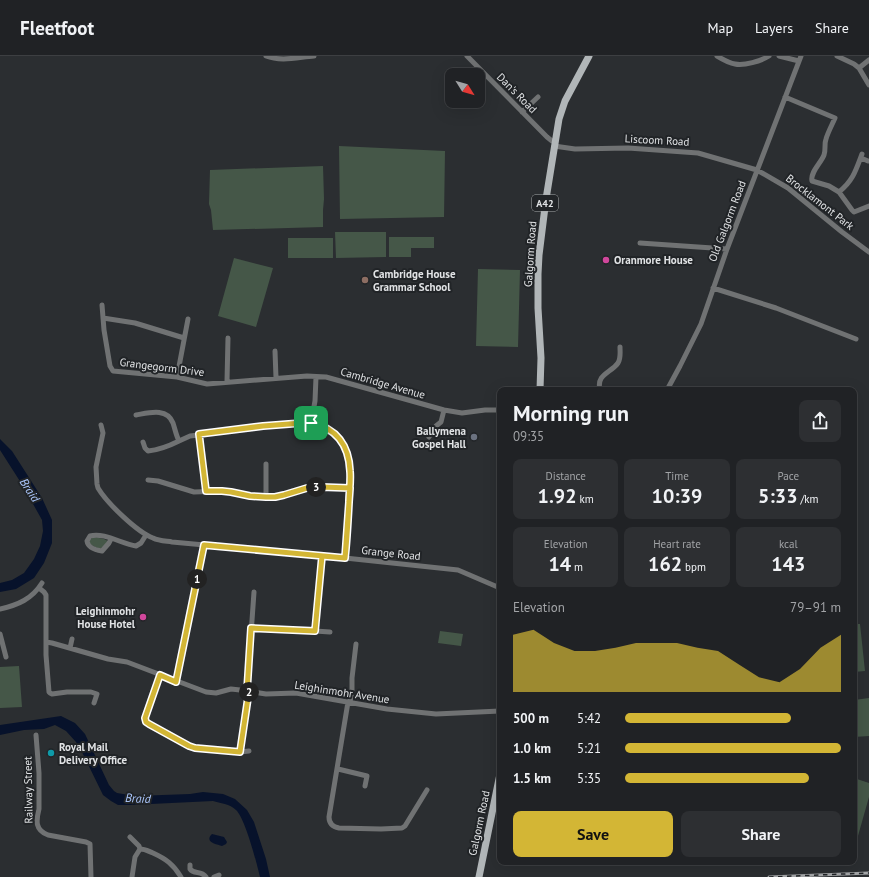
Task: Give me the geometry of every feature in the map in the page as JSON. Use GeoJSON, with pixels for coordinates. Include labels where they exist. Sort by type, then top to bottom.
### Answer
{"type":"FeatureCollection","features":[{"type":"Feature","properties":{"kind":"main road","name":"Galgorm Road"},"geometry":{"type":"LineString","coordinates":[[540,387],[538,308],[539,255],[554,144],[559,120],[565,102],[589,56]]}},
{"type":"Feature","properties":{"kind":"main road","name":"Galgorm Road"},"geometry":{"type":"LineString","coordinates":[[479,877],[497,789]]}},
{"type":"Feature","properties":{"kind":"street"},"geometry":{"type":"LineString","coordinates":[[266,56],[284,59],[314,56]]}},
{"type":"Feature","properties":{"kind":"street","name":"Dan's Road"},"geometry":{"type":"LineString","coordinates":[[466,56],[554,144]]}},
{"type":"Feature","properties":{"kind":"street"},"geometry":{"type":"LineString","coordinates":[[717,56],[728,62],[739,64],[757,61],[769,56]]}},
{"type":"Feature","properties":{"kind":"street"},"geometry":{"type":"LineString","coordinates":[[779,56],[800,59]]}},
{"type":"Feature","properties":{"kind":"street"},"geometry":{"type":"LineString","coordinates":[[837,56],[859,68],[869,85]]}},
{"type":"Feature","properties":{"kind":"street","name":"Old Galgorm Road"},"geometry":{"type":"LineString","coordinates":[[669,387],[701,324],[727,249],[800,59]]}},
{"type":"Feature","properties":{"kind":"street"},"geometry":{"type":"LineString","coordinates":[[859,68],[869,60]]}},
{"type":"Feature","properties":{"kind":"street"},"geometry":{"type":"LineString","coordinates":[[786,97],[835,118],[825,141],[825,153],[811,177],[812,181],[829,186],[839,192],[854,212],[869,206]]}},
{"type":"Feature","properties":{"kind":"street"},"geometry":{"type":"LineString","coordinates":[[522,112],[538,98]]}},
{"type":"Feature","properties":{"kind":"street","name":"Liscoom Road"},"geometry":{"type":"LineString","coordinates":[[554,144],[575,148],[628,148],[698,153],[757,170]]}},
{"type":"Feature","properties":{"kind":"street"},"geometry":{"type":"LineString","coordinates":[[839,192],[850,181],[861,156],[868,162]]}},
{"type":"Feature","properties":{"kind":"street","name":"Brocklamont Park"},"geometry":{"type":"LineString","coordinates":[[757,170],[788,188],[869,252]]}},
{"type":"Feature","properties":{"kind":"street"},"geometry":{"type":"LineString","coordinates":[[640,244],[727,249]]}},
{"type":"Feature","properties":{"kind":"street"},"geometry":{"type":"LineString","coordinates":[[713,288],[776,308],[856,339]]}},
{"type":"Feature","properties":{"kind":"street","name":"Grangegorm Drive"},"geometry":{"type":"LineString","coordinates":[[102,305],[104,330],[110,366],[113,371],[177,377],[207,384],[227,381],[308,376],[316,377]]}},
{"type":"Feature","properties":{"kind":"street"},"geometry":{"type":"LineString","coordinates":[[103,318],[134,323],[184,338]]}},
{"type":"Feature","properties":{"kind":"street"},"geometry":{"type":"LineString","coordinates":[[177,377],[188,319]]}},
{"type":"Feature","properties":{"kind":"street"},"geometry":{"type":"LineString","coordinates":[[227,381],[228,338]]}},
{"type":"Feature","properties":{"kind":"street"},"geometry":{"type":"LineString","coordinates":[[600,387],[602,377],[615,367],[619,361],[620,347]]}},
{"type":"Feature","properties":{"kind":"street"},"geometry":{"type":"LineString","coordinates":[[275,351],[276,378]]}},
{"type":"Feature","properties":{"kind":"street"},"geometry":{"type":"LineString","coordinates":[[311,423],[315,401],[316,377]]}},
{"type":"Feature","properties":{"kind":"street","name":"Cambridge Avenue"},"geometry":{"type":"LineString","coordinates":[[316,377],[326,377],[444,410],[462,413],[497,410]]}},
{"type":"Feature","properties":{"kind":"street"},"geometry":{"type":"LineString","coordinates":[[429,437],[436,426],[441,422],[444,410]]}},
{"type":"Feature","properties":{"kind":"street"},"geometry":{"type":"LineString","coordinates":[[136,415],[158,412],[165,414],[173,421],[179,441]]}},
{"type":"Feature","properties":{"kind":"street"},"geometry":{"type":"LineString","coordinates":[[143,442],[144,448],[148,451],[158,450],[190,436],[199,434],[270,425],[311,423],[327,428],[338,437],[343,444],[350,466],[345,558]]}},
{"type":"Feature","properties":{"kind":"street","name":"Grange Road"},"geometry":{"type":"LineString","coordinates":[[101,425],[103,433],[96,466],[97,484],[99,490],[116,509],[146,535],[160,540],[204,545],[458,570],[497,587]]}},
{"type":"Feature","properties":{"kind":"street"},"geometry":{"type":"LineString","coordinates":[[199,434],[206,491]]}},
{"type":"Feature","properties":{"kind":"street"},"geometry":{"type":"LineString","coordinates":[[266,464],[266,497]]}},
{"type":"Feature","properties":{"kind":"street"},"geometry":{"type":"LineString","coordinates":[[148,480],[158,481],[189,491],[222,491],[266,497],[275,497],[307,488],[350,488]]}},
{"type":"Feature","properties":{"kind":"street"},"geometry":{"type":"LineString","coordinates":[[111,539],[136,546],[146,535]]}},
{"type":"Feature","properties":{"kind":"street"},"geometry":{"type":"LineString","coordinates":[[176,682],[204,545]]}},
{"type":"Feature","properties":{"kind":"street"},"geometry":{"type":"LineString","coordinates":[[315,631],[322,556]]}},
{"type":"Feature","properties":{"kind":"street"},"geometry":{"type":"LineString","coordinates":[[0,610],[28,599],[40,586],[46,595],[46,642],[48,688],[50,693],[91,692],[97,694],[94,703]]}},
{"type":"Feature","properties":{"kind":"street"},"geometry":{"type":"LineString","coordinates":[[240,752],[248,691],[254,592]]}},
{"type":"Feature","properties":{"kind":"street"},"geometry":{"type":"LineString","coordinates":[[251,628],[330,632]]}},
{"type":"Feature","properties":{"kind":"street"},"geometry":{"type":"LineString","coordinates":[[0,634],[4,654]]}},
{"type":"Feature","properties":{"kind":"street"},"geometry":{"type":"LineString","coordinates":[[70,648],[72,639]]}},
{"type":"Feature","properties":{"kind":"street","name":"Leighinmohr Avenue"},"geometry":{"type":"LineString","coordinates":[[46,642],[108,659],[127,662],[176,682],[206,692],[216,693],[231,689],[266,694],[296,693],[409,712],[436,714],[497,711]]}},
{"type":"Feature","properties":{"kind":"street"},"geometry":{"type":"LineString","coordinates":[[356,644],[352,690],[329,817],[330,822],[336,827],[381,829],[402,828],[405,826],[427,790]]}},
{"type":"Feature","properties":{"kind":"street"},"geometry":{"type":"LineString","coordinates":[[160,675],[145,718],[147,723],[195,748],[240,752],[249,751]]}},
{"type":"Feature","properties":{"kind":"street","name":"Railway Street"},"geometry":{"type":"LineString","coordinates":[[36,735],[39,773],[39,830],[48,835],[90,844],[91,877]]}},
{"type":"Feature","properties":{"kind":"street"},"geometry":{"type":"LineString","coordinates":[[338,769],[367,776],[365,786]]}},
{"type":"Feature","properties":{"kind":"street"},"geometry":{"type":"LineString","coordinates":[[130,837],[140,849]]}},
{"type":"Feature","properties":{"kind":"street"},"geometry":{"type":"LineString","coordinates":[[132,877],[135,857],[140,849]]}},
{"type":"Feature","properties":{"kind":"street"},"geometry":{"type":"LineString","coordinates":[[140,849],[144,849],[163,857],[172,864],[181,877]]}},
{"type":"Feature","properties":{"kind":"street"},"geometry":{"type":"LineString","coordinates":[[190,865],[192,872],[201,872],[206,877]]}},
{"type":"Feature","properties":{"kind":"green space"},"geometry":{"type":"Polygon","coordinates":[[[339,146],[445,151],[444,217],[340,219],[339,146]]]}},
{"type":"Feature","properties":{"kind":"green space"},"geometry":{"type":"Polygon","coordinates":[[[323,166],[323,227],[213,230],[209,204],[210,170],[323,166]]]}},
{"type":"Feature","properties":{"kind":"green space"},"geometry":{"type":"Polygon","coordinates":[[[335,232],[386,232],[386,257],[336,258],[335,232]]]}},
{"type":"Feature","properties":{"kind":"green space"},"geometry":{"type":"Polygon","coordinates":[[[389,237],[434,237],[434,248],[411,248],[411,257],[389,257],[389,237]]]}},
{"type":"Feature","properties":{"kind":"green space"},"geometry":{"type":"Polygon","coordinates":[[[288,238],[333,238],[333,258],[288,258],[288,238]]]}},
{"type":"Feature","properties":{"kind":"green space"},"geometry":{"type":"Polygon","coordinates":[[[234,258],[273,268],[256,327],[218,316],[234,258]]]}},
{"type":"Feature","properties":{"kind":"green space"},"geometry":{"type":"Polygon","coordinates":[[[478,269],[520,270],[518,347],[476,346],[478,269]]]}},
{"type":"Feature","properties":{"kind":"green space"},"geometry":{"type":"Polygon","coordinates":[[[94,537],[108,541],[102,548],[98,548],[90,544],[89,540],[94,537]]]}},
{"type":"Feature","properties":{"kind":"green space"},"geometry":{"type":"Polygon","coordinates":[[[857,624],[860,624],[865,671],[857,672],[857,624]]]}},
{"type":"Feature","properties":{"kind":"green space"},"geometry":{"type":"Polygon","coordinates":[[[440,631],[463,634],[461,646],[438,643],[440,631]]]}},
{"type":"Feature","properties":{"kind":"green space"},"geometry":{"type":"Polygon","coordinates":[[[19,666],[22,707],[0,708],[0,667],[19,666]]]}},
{"type":"Feature","properties":{"kind":"green space"},"geometry":{"type":"Polygon","coordinates":[[[869,698],[869,736],[857,737],[857,700],[869,698]]]}},
{"type":"Feature","properties":{"kind":"green space"},"geometry":{"type":"Polygon","coordinates":[[[857,779],[869,783],[869,797],[857,839],[857,779]]]}},
{"type":"Feature","properties":{"kind":"water","name":"Braid"},"geometry":{"type":"Polygon","coordinates":[[[0,439],[12,451],[42,498],[52,520],[52,543],[44,563],[34,578],[16,589],[0,592],[0,583],[12,580],[24,573],[34,559],[40,546],[43,531],[42,520],[23,486],[0,450],[0,439]]]}},
{"type":"Feature","properties":{"kind":"water","name":"Braid"},"geometry":{"type":"Polygon","coordinates":[[[61,716],[75,723],[85,734],[109,785],[117,793],[135,796],[190,794],[203,792],[223,794],[235,799],[247,810],[254,822],[270,877],[260,877],[243,822],[236,810],[231,806],[213,801],[118,805],[103,795],[81,750],[66,731],[55,725],[44,729],[24,730],[0,735],[0,725],[61,716]]]}},
{"type":"Feature","properties":{"kind":"water"},"geometry":{"type":"Polygon","coordinates":[[[212,834],[224,837],[227,842],[226,844],[222,846],[210,841],[209,839],[212,834]]]}},
{"type":"Feature","properties":{"kind":"railway"},"geometry":{"type":"LineString","coordinates":[[769,877],[869,873]]}},
{"type":"Feature","properties":{"kind":"place","name":"Oranmore House"},"geometry":{"type":"Point","coordinates":[606,260]}},
{"type":"Feature","properties":{"kind":"place","name":"Cambridge House Grammar School"},"geometry":{"type":"Point","coordinates":[365,280]}},
{"type":"Feature","properties":{"kind":"place","name":"Ballymena Gospel Hall"},"geometry":{"type":"Point","coordinates":[474,437]}},
{"type":"Feature","properties":{"kind":"place","name":"Leighinmohr House Hotel"},"geometry":{"type":"Point","coordinates":[143,617]}},
{"type":"Feature","properties":{"kind":"place","name":"Royal Mail Delivery Office"},"geometry":{"type":"Point","coordinates":[51,753]}},
{"type":"Feature","properties":{"kind":"route"},"geometry":{"type":"LineString","coordinates":[[311,423],[263,426],[199,434],[206,491],[222,491],[250,496],[275,497],[297,490],[314,487],[350,488],[348,523],[345,558],[322,556],[315,631],[251,628],[247,691],[249,691],[240,752],[195,748],[189,746],[149,724],[146,722],[145,718],[160,675],[176,682],[204,545],[345,558],[350,488],[349,459],[343,444],[334,432],[320,425],[311,423]]}}]}
